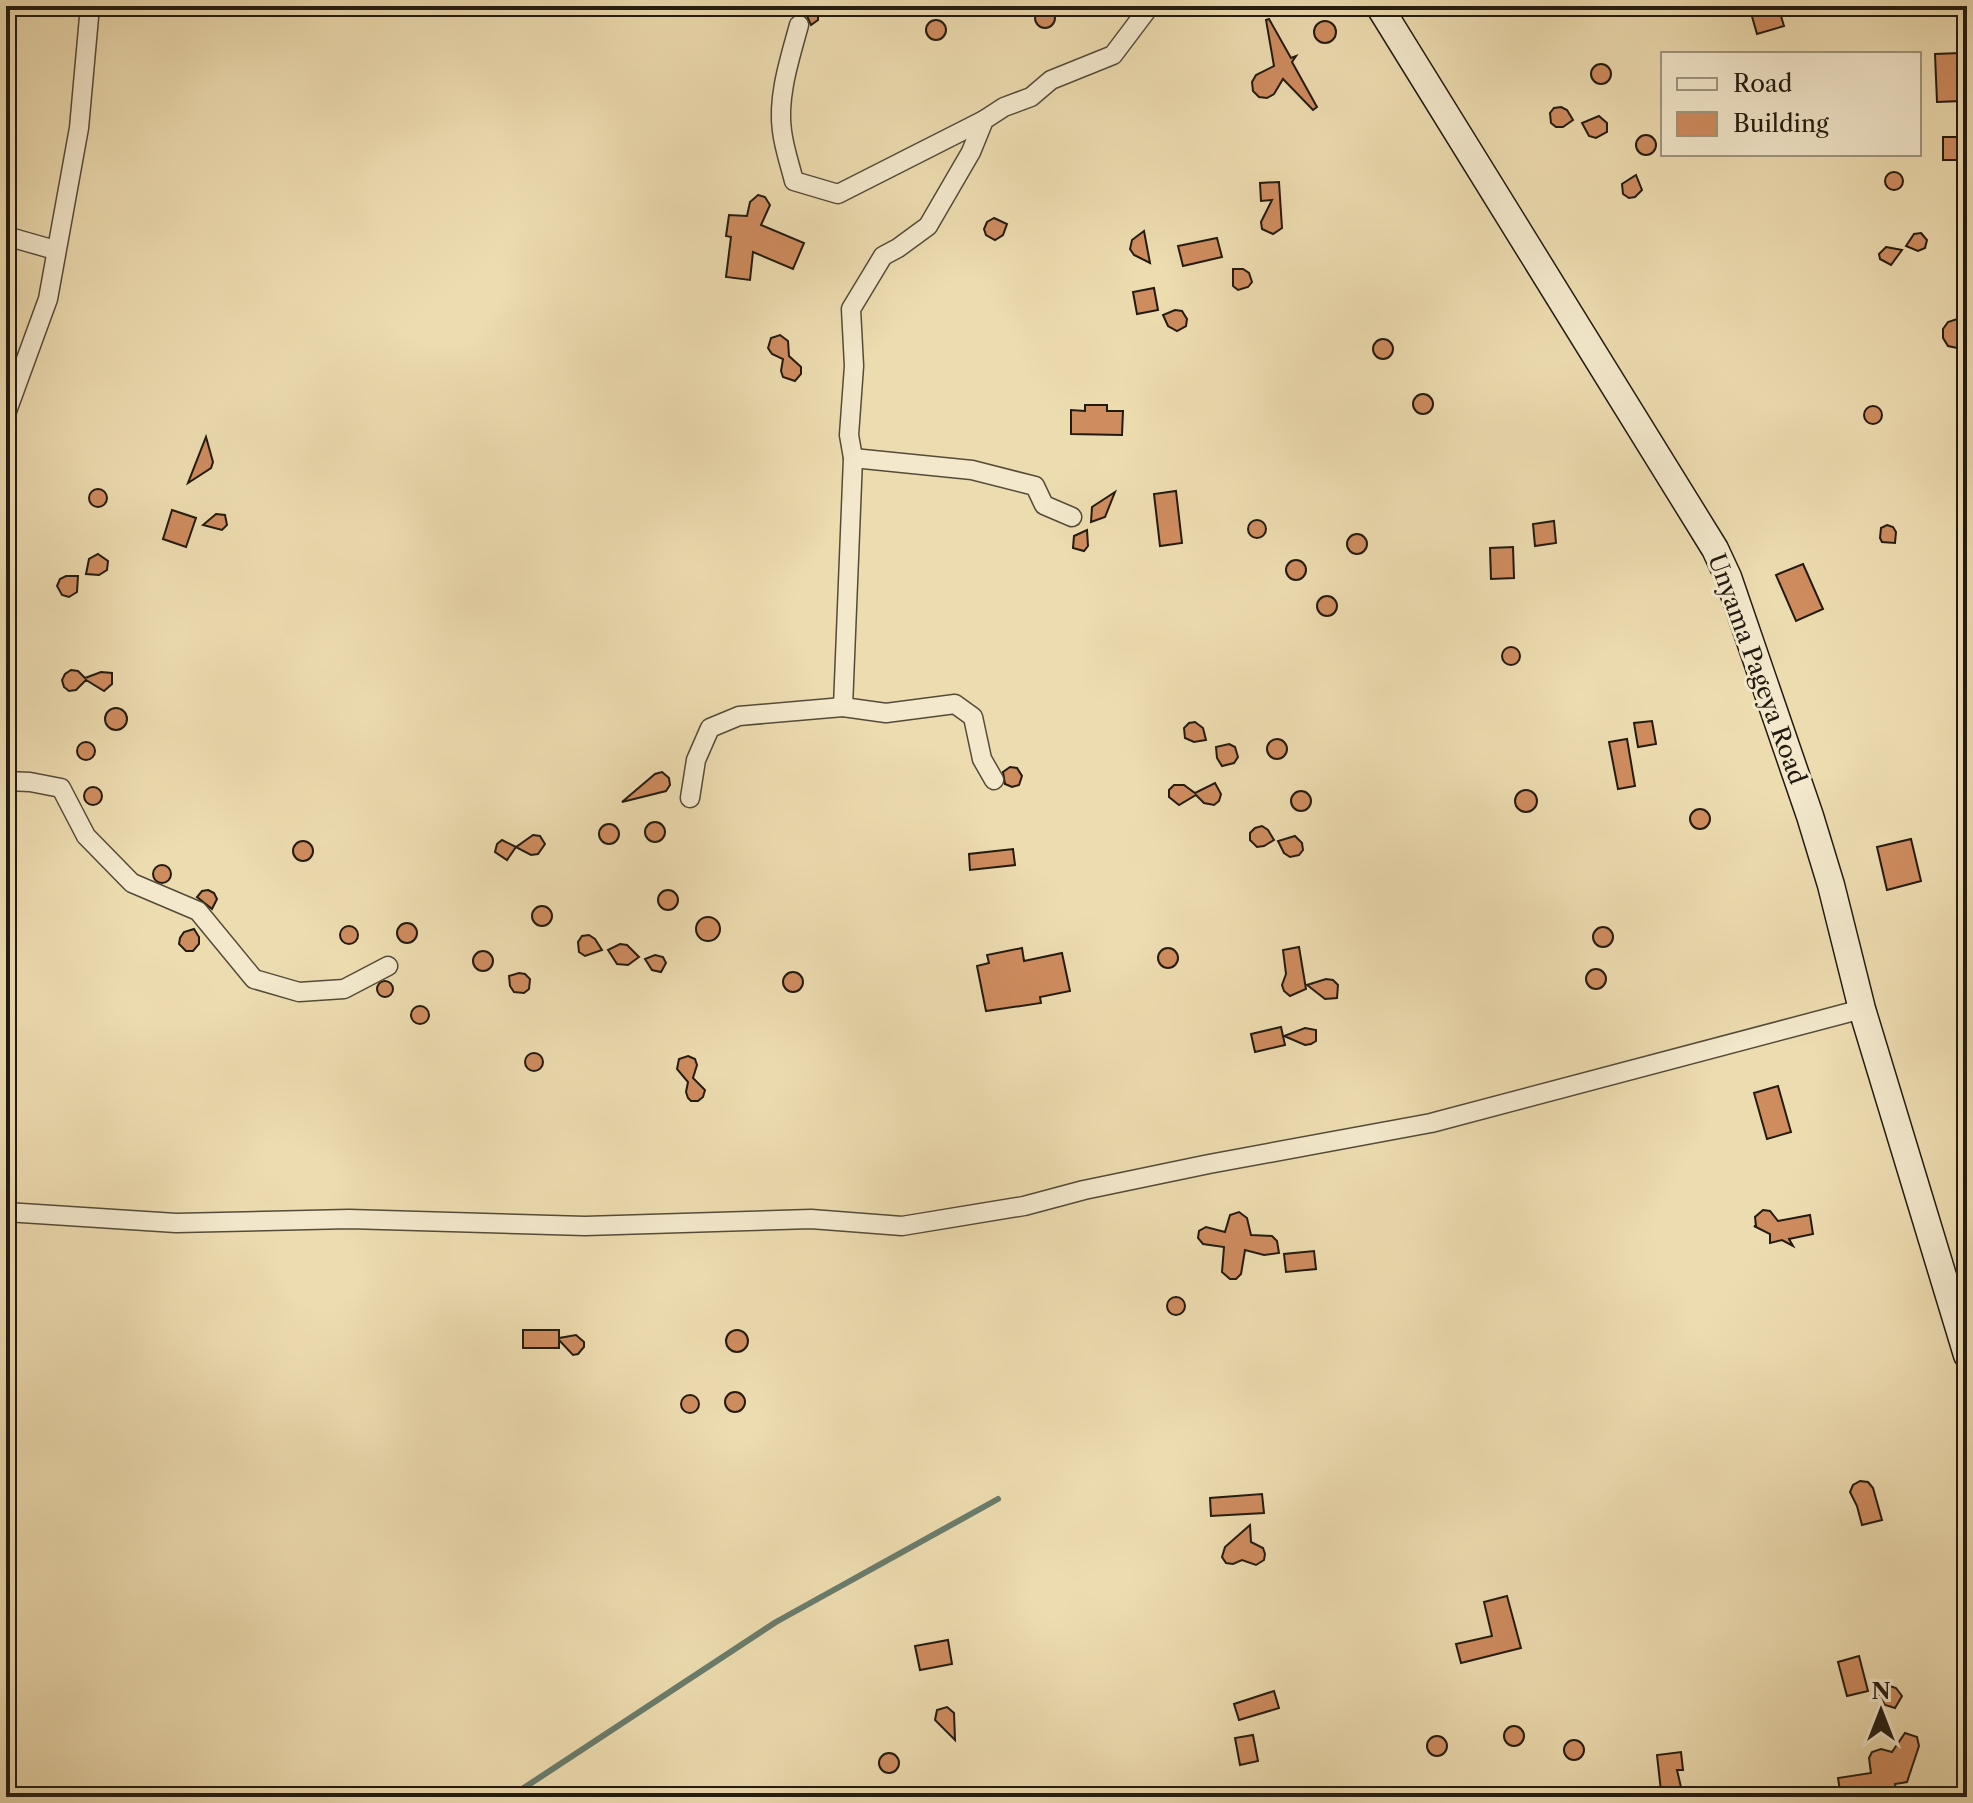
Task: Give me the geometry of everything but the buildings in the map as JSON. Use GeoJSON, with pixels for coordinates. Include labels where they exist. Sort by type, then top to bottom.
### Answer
{"type":"FeatureCollection","features":[{"type":"Feature","properties":{"kind":"street"},"geometry":{"type":"LineString","coordinates":[[6,414],[48,299],[79,128],[90,6]]}},
{"type":"Feature","properties":{"kind":"street"},"geometry":{"type":"LineString","coordinates":[[799,25],[787,70],[781,131],[794,181],[838,194],[1004,107],[1031,97],[1051,80],[1113,55],[1150,6]]}},
{"type":"Feature","properties":{"kind":"street","name":"Unyama Pageya Road"},"geometry":{"type":"LineString","coordinates":[[1379,6],[1723,565],[1810,816],[1862,1009],[1967,1355]]}},
{"type":"Feature","properties":{"kind":"street"},"geometry":{"type":"LineString","coordinates":[[843,707],[853,458],[849,435],[854,366],[851,309],[883,256],[928,226],[971,152],[984,120]]}},
{"type":"Feature","properties":{"kind":"street"},"geometry":{"type":"LineString","coordinates":[[6,236],[55,250]]}},
{"type":"Feature","properties":{"kind":"street"},"geometry":{"type":"LineString","coordinates":[[853,458],[972,470],[1035,486],[1044,505],[1072,517]]}},
{"type":"Feature","properties":{"kind":"street"},"geometry":{"type":"LineString","coordinates":[[690,798],[696,760],[710,728],[739,716],[843,707],[886,713],[955,704],[973,717],[982,759],[994,780]]}},
{"type":"Feature","properties":{"kind":"street"},"geometry":{"type":"LineString","coordinates":[[6,781],[61,788],[86,836],[132,883],[198,911],[254,979],[299,992],[344,989],[388,966]]}},
{"type":"Feature","properties":{"kind":"street"},"geometry":{"type":"LineString","coordinates":[[6,1212],[176,1223],[349,1219],[585,1226],[811,1219],[902,1226],[1024,1206],[1209,1164],[1431,1123],[1862,1009]]}},
{"type":"Feature","properties":{"kind":"waterway"},"geometry":{"type":"LineString","coordinates":[[510,1797],[776,1622],[998,1499]]}}]}
